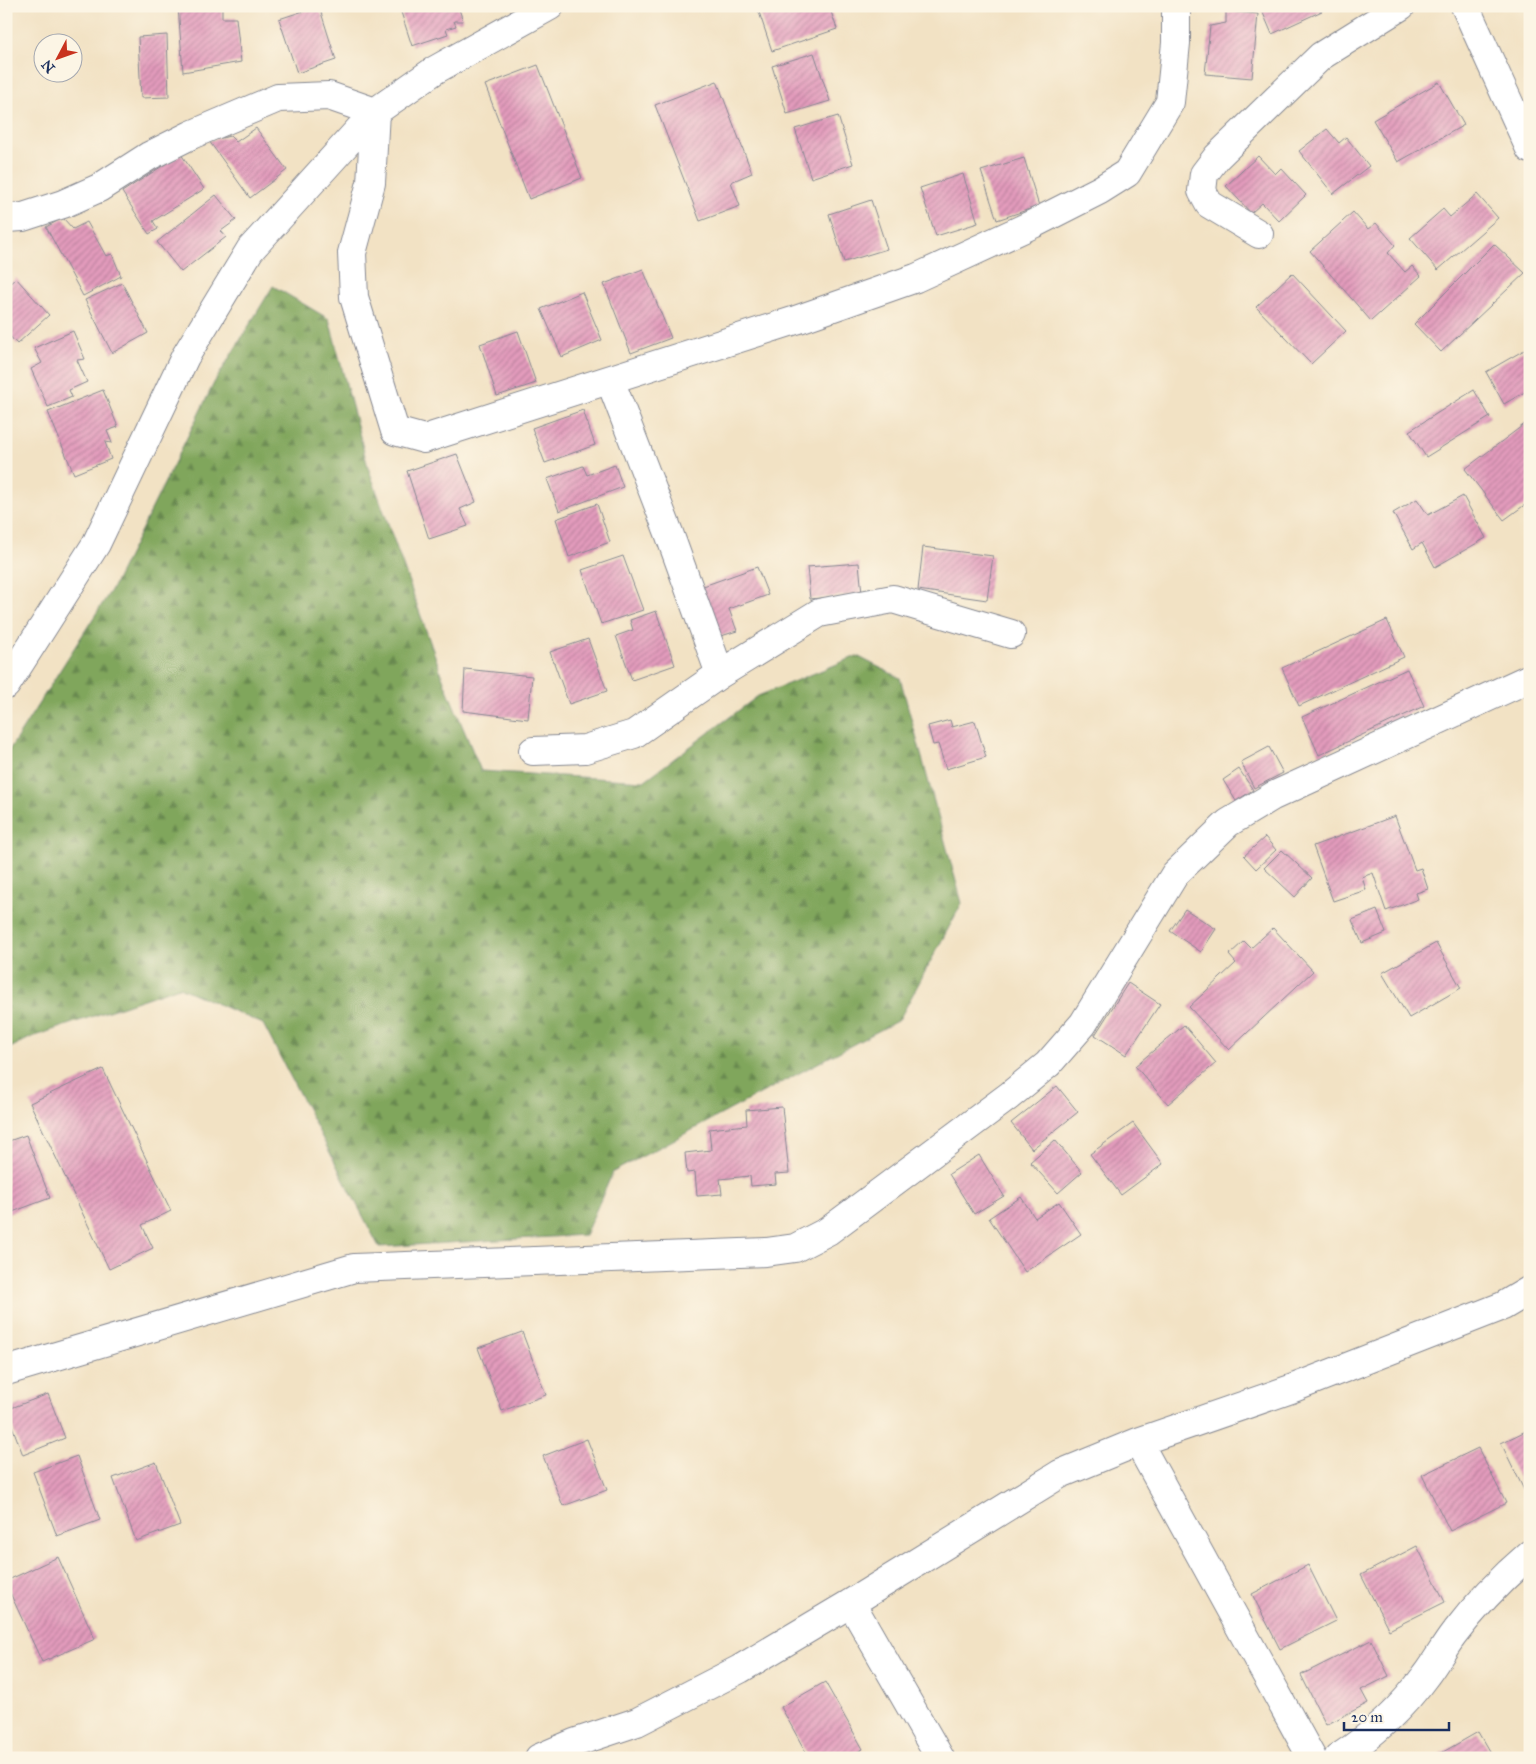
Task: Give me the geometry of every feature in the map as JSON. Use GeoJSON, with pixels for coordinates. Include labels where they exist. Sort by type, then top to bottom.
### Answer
{"type":"FeatureCollection","features":[{"type":"Feature","properties":{"kind":"street"},"geometry":{"type":"LineString","coordinates":[[6,685],[96,544],[185,357],[250,250],[375,112],[435,70],[550,6]]}},
{"type":"Feature","properties":{"kind":"street"},"geometry":{"type":"LineString","coordinates":[[375,112],[371,183],[352,253],[354,297],[395,431],[424,439],[796,320],[916,278],[1033,224],[1100,190],[1128,173],[1170,102],[1176,43],[1176,6]]}},
{"type":"Feature","properties":{"kind":"street"},"geometry":{"type":"LineString","coordinates":[[1259,234],[1209,204],[1202,191],[1204,174],[1217,157],[1321,56],[1401,6]]}},
{"type":"Feature","properties":{"kind":"street"},"geometry":{"type":"LineString","coordinates":[[1465,6],[1530,149]]}},
{"type":"Feature","properties":{"kind":"street"},"geometry":{"type":"LineString","coordinates":[[6,218],[23,217],[63,204],[90,192],[149,156],[182,139],[278,98],[329,96],[375,112]]}},
{"type":"Feature","properties":{"kind":"street"},"geometry":{"type":"LineString","coordinates":[[610,380],[669,532],[720,674]]}},
{"type":"Feature","properties":{"kind":"street"},"geometry":{"type":"LineString","coordinates":[[533,750],[585,750],[634,734],[720,674],[819,613],[894,599],[1011,634]]}},
{"type":"Feature","properties":{"kind":"street"},"geometry":{"type":"LineString","coordinates":[[6,1371],[354,1268],[766,1252],[795,1248],[828,1231],[1009,1096],[1048,1064],[1083,1024],[1175,874],[1228,823],[1273,796],[1530,678]]}},
{"type":"Feature","properties":{"kind":"street"},"geometry":{"type":"LineString","coordinates":[[539,1758],[637,1722],[740,1669],[1060,1474],[1138,1442],[1318,1378],[1503,1306],[1530,1290]]}},
{"type":"Feature","properties":{"kind":"street"},"geometry":{"type":"LineString","coordinates":[[1138,1442],[1312,1758]]}},
{"type":"Feature","properties":{"kind":"street"},"geometry":{"type":"LineString","coordinates":[[1338,1758],[1363,1742],[1391,1716],[1425,1676],[1452,1636],[1480,1602],[1530,1554]]}},
{"type":"Feature","properties":{"kind":"street"},"geometry":{"type":"LineString","coordinates":[[851,1603],[940,1758]]}},
{"type":"Feature","properties":{"kind":"green space"},"geometry":{"type":"Polygon","coordinates":[[[273,286],[329,319],[368,467],[445,684],[481,771],[644,781],[758,696],[857,656],[900,678],[962,903],[899,1020],[613,1172],[585,1235],[379,1247],[263,1024],[179,987],[32,1037],[6,1050],[6,755],[113,587],[214,383],[273,286]]]}},
{"type":"Feature","properties":{"kind":"building"},"geometry":{"type":"Polygon","coordinates":[[[178,6],[222,6],[222,18],[236,18],[241,62],[183,72],[178,6]]]}},
{"type":"Feature","properties":{"kind":"building"},"geometry":{"type":"Polygon","coordinates":[[[319,6],[336,60],[297,73],[279,19],[319,6]]]}},
{"type":"Feature","properties":{"kind":"building"},"geometry":{"type":"Polygon","coordinates":[[[399,6],[458,6],[463,21],[454,21],[456,26],[446,29],[448,34],[412,46],[399,6]]]}},
{"type":"Feature","properties":{"kind":"building"},"geometry":{"type":"Polygon","coordinates":[[[757,6],[829,6],[837,29],[772,51],[757,6]]]}},
{"type":"Feature","properties":{"kind":"building"},"geometry":{"type":"Polygon","coordinates":[[[1260,6],[1320,6],[1322,11],[1272,34],[1260,6]]]}},
{"type":"Feature","properties":{"kind":"building"},"geometry":{"type":"Polygon","coordinates":[[[1226,11],[1258,14],[1252,78],[1205,74],[1210,26],[1226,23],[1226,11]]]}},
{"type":"Feature","properties":{"kind":"building"},"geometry":{"type":"Polygon","coordinates":[[[167,35],[169,97],[141,98],[138,37],[167,35]]]}},
{"type":"Feature","properties":{"kind":"building"},"geometry":{"type":"Polygon","coordinates":[[[814,53],[830,101],[787,114],[772,66],[814,53]]]}},
{"type":"Feature","properties":{"kind":"building"},"geometry":{"type":"Polygon","coordinates":[[[538,65],[582,178],[529,199],[485,85],[538,65]]]}},
{"type":"Feature","properties":{"kind":"building"},"geometry":{"type":"Polygon","coordinates":[[[717,81],[752,173],[731,182],[740,206],[700,221],[655,105],[717,81]]]}},
{"type":"Feature","properties":{"kind":"building"},"geometry":{"type":"Polygon","coordinates":[[[1439,82],[1464,125],[1398,162],[1373,120],[1439,82]]]}},
{"type":"Feature","properties":{"kind":"building"},"geometry":{"type":"Polygon","coordinates":[[[838,116],[853,164],[811,178],[795,129],[838,116]]]}},
{"type":"Feature","properties":{"kind":"building"},"geometry":{"type":"Polygon","coordinates":[[[256,128],[287,170],[250,198],[209,141],[230,136],[236,142],[256,128]]]}},
{"type":"Feature","properties":{"kind":"building"},"geometry":{"type":"Polygon","coordinates":[[[1327,129],[1339,143],[1346,137],[1369,166],[1333,194],[1299,151],[1327,129]]]}},
{"type":"Feature","properties":{"kind":"building"},"geometry":{"type":"Polygon","coordinates":[[[181,154],[204,189],[153,221],[158,229],[149,234],[122,192],[181,154]]]}},
{"type":"Feature","properties":{"kind":"building"},"geometry":{"type":"Polygon","coordinates":[[[1258,156],[1275,174],[1281,168],[1306,195],[1279,221],[1262,203],[1251,213],[1226,186],[1258,156]]]}},
{"type":"Feature","properties":{"kind":"building"},"geometry":{"type":"Polygon","coordinates":[[[1024,158],[1039,206],[997,220],[981,171],[1024,158]]]}},
{"type":"Feature","properties":{"kind":"building"},"geometry":{"type":"Polygon","coordinates":[[[963,174],[978,223],[936,236],[920,188],[963,174]]]}},
{"type":"Feature","properties":{"kind":"building"},"geometry":{"type":"Polygon","coordinates":[[[1477,194],[1498,218],[1438,270],[1410,238],[1443,209],[1450,217],[1477,194]]]}},
{"type":"Feature","properties":{"kind":"building"},"geometry":{"type":"Polygon","coordinates":[[[216,195],[236,220],[221,231],[226,237],[181,272],[157,242],[216,195]]]}},
{"type":"Feature","properties":{"kind":"building"},"geometry":{"type":"Polygon","coordinates":[[[871,200],[887,249],[844,262],[829,214],[871,200]]]}},
{"type":"Feature","properties":{"kind":"building"},"geometry":{"type":"Polygon","coordinates":[[[1353,212],[1368,229],[1376,223],[1395,245],[1388,253],[1405,272],[1412,266],[1421,276],[1371,321],[1310,251],[1353,212]]]}},
{"type":"Feature","properties":{"kind":"building"},"geometry":{"type":"Polygon","coordinates":[[[63,218],[73,229],[87,222],[106,256],[112,254],[121,276],[83,296],[46,227],[63,218]]]}},
{"type":"Feature","properties":{"kind":"building"},"geometry":{"type":"Polygon","coordinates":[[[1494,244],[1525,273],[1441,352],[1414,324],[1494,244]]]}},
{"type":"Feature","properties":{"kind":"building"},"geometry":{"type":"Polygon","coordinates":[[[643,269],[671,338],[631,353],[604,284],[643,269]]]}},
{"type":"Feature","properties":{"kind":"building"},"geometry":{"type":"Polygon","coordinates":[[[1292,273],[1346,331],[1311,364],[1256,307],[1292,273]]]}},
{"type":"Feature","properties":{"kind":"building"},"geometry":{"type":"Polygon","coordinates":[[[16,278],[49,315],[17,344],[6,332],[6,287],[16,278]]]}},
{"type":"Feature","properties":{"kind":"building"},"geometry":{"type":"Polygon","coordinates":[[[122,283],[148,333],[112,353],[85,300],[122,283]]]}},
{"type":"Feature","properties":{"kind":"building"},"geometry":{"type":"Polygon","coordinates":[[[582,292],[602,340],[562,357],[541,309],[582,292]]]}},
{"type":"Feature","properties":{"kind":"building"},"geometry":{"type":"Polygon","coordinates":[[[73,331],[85,359],[77,360],[87,382],[69,390],[72,397],[48,407],[31,369],[42,363],[34,348],[73,331]]]}},
{"type":"Feature","properties":{"kind":"building"},"geometry":{"type":"Polygon","coordinates":[[[518,331],[536,383],[497,396],[480,344],[518,331]]]}},
{"type":"Feature","properties":{"kind":"building"},"geometry":{"type":"Polygon","coordinates":[[[1526,349],[1530,355],[1530,389],[1504,404],[1486,372],[1526,349]]]}},
{"type":"Feature","properties":{"kind":"building"},"geometry":{"type":"Polygon","coordinates":[[[103,390],[118,427],[107,431],[112,443],[105,442],[111,459],[74,474],[48,412],[103,390]]]}},
{"type":"Feature","properties":{"kind":"building"},"geometry":{"type":"Polygon","coordinates":[[[1474,390],[1490,417],[1426,457],[1409,431],[1474,390]]]}},
{"type":"Feature","properties":{"kind":"building"},"geometry":{"type":"Polygon","coordinates":[[[583,410],[595,445],[545,463],[532,428],[583,410]]]}},
{"type":"Feature","properties":{"kind":"building"},"geometry":{"type":"Polygon","coordinates":[[[1530,420],[1530,501],[1504,520],[1465,469],[1530,420]]]}},
{"type":"Feature","properties":{"kind":"building"},"geometry":{"type":"Polygon","coordinates":[[[457,454],[476,502],[460,509],[468,526],[429,539],[407,471],[457,454]]]}},
{"type":"Feature","properties":{"kind":"building"},"geometry":{"type":"Polygon","coordinates":[[[615,465],[623,487],[559,511],[547,479],[583,466],[587,475],[615,465]]]}},
{"type":"Feature","properties":{"kind":"building"},"geometry":{"type":"Polygon","coordinates":[[[1463,496],[1486,538],[1435,567],[1422,543],[1413,549],[1393,513],[1417,499],[1428,515],[1463,496]]]}},
{"type":"Feature","properties":{"kind":"building"},"geometry":{"type":"Polygon","coordinates":[[[597,504],[610,542],[569,557],[556,519],[597,504]]]}},
{"type":"Feature","properties":{"kind":"building"},"geometry":{"type":"Polygon","coordinates":[[[923,547],[993,556],[987,600],[918,590],[923,547]]]}},
{"type":"Feature","properties":{"kind":"building"},"geometry":{"type":"Polygon","coordinates":[[[623,556],[643,610],[601,624],[582,570],[623,556]]]}},
{"type":"Feature","properties":{"kind":"building"},"geometry":{"type":"Polygon","coordinates":[[[859,563],[862,594],[810,599],[807,567],[859,563]]]}},
{"type":"Feature","properties":{"kind":"building"},"geometry":{"type":"Polygon","coordinates":[[[757,567],[768,595],[729,609],[737,631],[718,637],[695,589],[757,567]]]}},
{"type":"Feature","properties":{"kind":"building"},"geometry":{"type":"Polygon","coordinates":[[[656,611],[675,665],[632,680],[616,636],[633,630],[630,620],[656,611]]]}},
{"type":"Feature","properties":{"kind":"building"},"geometry":{"type":"Polygon","coordinates":[[[1387,620],[1404,657],[1299,706],[1282,668],[1387,620]]]}},
{"type":"Feature","properties":{"kind":"building"},"geometry":{"type":"Polygon","coordinates":[[[588,639],[607,691],[569,704],[550,652],[588,639]]]}},
{"type":"Feature","properties":{"kind":"building"},"geometry":{"type":"Polygon","coordinates":[[[465,669],[532,676],[528,719],[463,711],[465,669]]]}},
{"type":"Feature","properties":{"kind":"building"},"geometry":{"type":"Polygon","coordinates":[[[1407,669],[1424,706],[1319,755],[1302,717],[1407,669]]]}},
{"type":"Feature","properties":{"kind":"building"},"geometry":{"type":"Polygon","coordinates":[[[950,720],[952,727],[975,721],[986,757],[946,769],[938,744],[933,745],[928,726],[950,720]]]}},
{"type":"Feature","properties":{"kind":"building"},"geometry":{"type":"Polygon","coordinates":[[[1269,747],[1283,773],[1254,788],[1241,762],[1269,747]]]}},
{"type":"Feature","properties":{"kind":"building"},"geometry":{"type":"Polygon","coordinates":[[[1239,769],[1253,790],[1236,801],[1223,780],[1239,769]]]}},
{"type":"Feature","properties":{"kind":"building"},"geometry":{"type":"Polygon","coordinates":[[[1395,816],[1415,870],[1421,868],[1428,889],[1416,893],[1418,899],[1386,911],[1373,873],[1362,877],[1366,890],[1333,901],[1313,846],[1395,816]]]}},
{"type":"Feature","properties":{"kind":"building"},"geometry":{"type":"Polygon","coordinates":[[[1265,837],[1276,850],[1256,869],[1244,856],[1265,837]]]}},
{"type":"Feature","properties":{"kind":"building"},"geometry":{"type":"Polygon","coordinates":[[[1282,850],[1312,878],[1295,897],[1264,868],[1282,850]]]}},
{"type":"Feature","properties":{"kind":"building"},"geometry":{"type":"Polygon","coordinates":[[[1185,909],[1216,929],[1201,952],[1170,931],[1185,909]]]}},
{"type":"Feature","properties":{"kind":"building"},"geometry":{"type":"Polygon","coordinates":[[[1377,910],[1386,933],[1362,943],[1352,920],[1377,910]]]}},
{"type":"Feature","properties":{"kind":"building"},"geometry":{"type":"Polygon","coordinates":[[[1273,928],[1313,971],[1229,1050],[1189,1007],[1236,963],[1229,955],[1244,941],[1251,948],[1273,928]]]}},
{"type":"Feature","properties":{"kind":"building"},"geometry":{"type":"Polygon","coordinates":[[[1436,943],[1461,988],[1409,1018],[1382,973],[1436,943]]]}},
{"type":"Feature","properties":{"kind":"building"},"geometry":{"type":"Polygon","coordinates":[[[1128,983],[1160,1004],[1126,1055],[1095,1035],[1128,983]]]}},
{"type":"Feature","properties":{"kind":"building"},"geometry":{"type":"Polygon","coordinates":[[[1184,1025],[1216,1063],[1168,1104],[1135,1066],[1184,1025]]]}},
{"type":"Feature","properties":{"kind":"building"},"geometry":{"type":"Polygon","coordinates":[[[103,1069],[171,1211],[142,1225],[153,1248],[109,1269],[30,1103],[103,1069]]]}},
{"type":"Feature","properties":{"kind":"building"},"geometry":{"type":"Polygon","coordinates":[[[1057,1086],[1078,1112],[1032,1149],[1011,1123],[1057,1086]]]}},
{"type":"Feature","properties":{"kind":"building"},"geometry":{"type":"Polygon","coordinates":[[[782,1107],[789,1173],[775,1174],[776,1184],[751,1186],[750,1176],[720,1179],[722,1194],[697,1196],[695,1172],[687,1173],[685,1153],[711,1150],[709,1129],[747,1125],[746,1110],[782,1107]]]}},
{"type":"Feature","properties":{"kind":"building"},"geometry":{"type":"Polygon","coordinates":[[[1133,1123],[1163,1164],[1121,1195],[1090,1154],[1133,1123]]]}},
{"type":"Feature","properties":{"kind":"building"},"geometry":{"type":"Polygon","coordinates":[[[26,1135],[50,1198],[7,1214],[6,1142],[26,1135]]]}},
{"type":"Feature","properties":{"kind":"building"},"geometry":{"type":"Polygon","coordinates":[[[1055,1140],[1082,1172],[1058,1193],[1030,1162],[1055,1140]]]}},
{"type":"Feature","properties":{"kind":"building"},"geometry":{"type":"Polygon","coordinates":[[[979,1155],[1004,1196],[974,1214],[949,1174],[979,1155]]]}},
{"type":"Feature","properties":{"kind":"building"},"geometry":{"type":"Polygon","coordinates":[[[1021,1197],[1035,1218],[1059,1202],[1081,1234],[1025,1272],[989,1218],[1021,1197]]]}},
{"type":"Feature","properties":{"kind":"building"},"geometry":{"type":"Polygon","coordinates":[[[522,1332],[546,1395],[502,1411],[478,1348],[522,1332]]]}},
{"type":"Feature","properties":{"kind":"building"},"geometry":{"type":"Polygon","coordinates":[[[48,1394],[65,1438],[23,1455],[6,1410],[48,1394]]]}},
{"type":"Feature","properties":{"kind":"building"},"geometry":{"type":"Polygon","coordinates":[[[1530,1429],[1530,1495],[1527,1496],[1501,1443],[1530,1429]]]}},
{"type":"Feature","properties":{"kind":"building"},"geometry":{"type":"Polygon","coordinates":[[[587,1439],[607,1490],[563,1506],[543,1456],[587,1439]]]}},
{"type":"Feature","properties":{"kind":"building"},"geometry":{"type":"Polygon","coordinates":[[[1478,1448],[1506,1503],[1450,1531],[1422,1475],[1478,1448]]]}},
{"type":"Feature","properties":{"kind":"building"},"geometry":{"type":"Polygon","coordinates":[[[77,1456],[100,1520],[57,1536],[33,1472],[77,1456]]]}},
{"type":"Feature","properties":{"kind":"building"},"geometry":{"type":"Polygon","coordinates":[[[156,1462],[180,1525],[136,1541],[113,1478],[156,1462]]]}},
{"type":"Feature","properties":{"kind":"building"},"geometry":{"type":"Polygon","coordinates":[[[1417,1546],[1445,1602],[1389,1630],[1361,1575],[1417,1546]]]}},
{"type":"Feature","properties":{"kind":"building"},"geometry":{"type":"Polygon","coordinates":[[[58,1557],[95,1639],[42,1662],[6,1581],[58,1557]]]}},
{"type":"Feature","properties":{"kind":"building"},"geometry":{"type":"Polygon","coordinates":[[[1308,1565],[1336,1621],[1280,1649],[1252,1594],[1308,1565]]]}},
{"type":"Feature","properties":{"kind":"building"},"geometry":{"type":"Polygon","coordinates":[[[1371,1640],[1389,1676],[1361,1690],[1368,1703],[1326,1725],[1301,1675],[1371,1640]]]}},
{"type":"Feature","properties":{"kind":"building"},"geometry":{"type":"Polygon","coordinates":[[[825,1682],[863,1749],[846,1758],[809,1758],[781,1707],[825,1682]]]}},
{"type":"Feature","properties":{"kind":"building"},"geometry":{"type":"Polygon","coordinates":[[[1478,1732],[1493,1758],[1437,1758],[1436,1756],[1478,1732]]]}}]}
